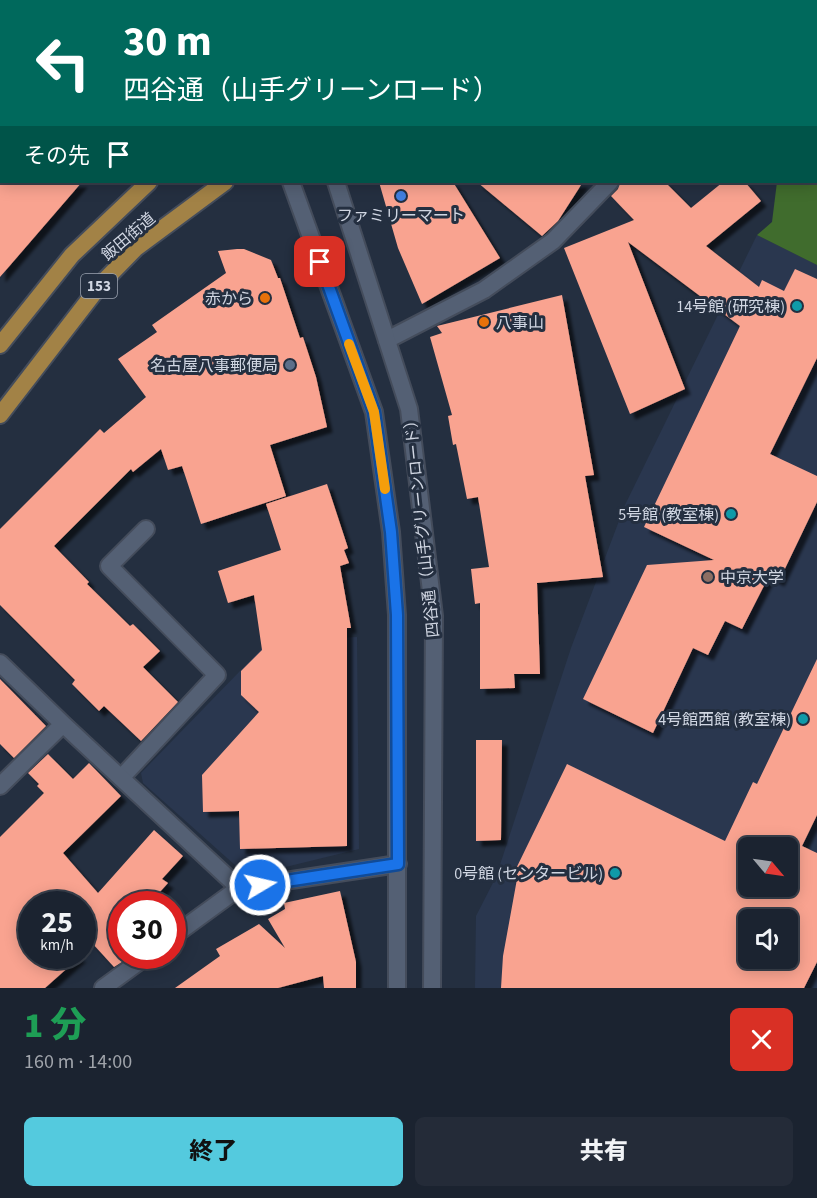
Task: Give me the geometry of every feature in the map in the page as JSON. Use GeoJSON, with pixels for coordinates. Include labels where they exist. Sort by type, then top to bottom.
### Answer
{"type":"FeatureCollection","features":[{"type":"Feature","properties":{"kind":"highway","name":"飯田街道"},"geometry":{"type":"LineString","coordinates":[[0,345],[72,255],[148,183]]}},
{"type":"Feature","properties":{"kind":"highway","name":"飯田街道"},"geometry":{"type":"LineString","coordinates":[[0,415],[101,284],[136,248],[224,183]]}},
{"type":"Feature","properties":{"kind":"street"},"geometry":{"type":"LineString","coordinates":[[291,183],[374,412],[391,532],[397,615],[397,988]]}},
{"type":"Feature","properties":{"kind":"street","name":"四谷通 （山手グリーンロード）"},"geometry":{"type":"LineString","coordinates":[[336,183],[409,409],[434,616],[432,988]]}},
{"type":"Feature","properties":{"kind":"street"},"geometry":{"type":"LineString","coordinates":[[387,340],[484,290],[553,241],[609,183]]}},
{"type":"Feature","properties":{"kind":"street"},"geometry":{"type":"LineString","coordinates":[[121,778],[217,675],[109,566],[146,530]]}},
{"type":"Feature","properties":{"kind":"street"},"geometry":{"type":"LineString","coordinates":[[0,663],[239,888]]}},
{"type":"Feature","properties":{"kind":"street"},"geometry":{"type":"LineString","coordinates":[[0,786],[63,724]]}},
{"type":"Feature","properties":{"kind":"street"},"geometry":{"type":"LineString","coordinates":[[186,927],[239,888],[398,864]]}},
{"type":"Feature","properties":{"kind":"street"},"geometry":{"type":"LineString","coordinates":[[103,988],[129,969]]}},
{"type":"Feature","properties":{"kind":"shaded area","name":"中京大学"},"geometry":{"type":"Polygon","coordinates":[[[757,235],[817,265],[817,988],[475,988],[476,916],[496,877],[571,648],[625,505],[757,235]]]}},
{"type":"Feature","properties":{"kind":"shaded area"},"geometry":{"type":"Polygon","coordinates":[[[357,637],[359,849],[253,875],[245,874],[143,783],[141,773],[269,641],[357,637]]]}},
{"type":"Feature","properties":{"kind":"green space"},"geometry":{"type":"Polygon","coordinates":[[[777,183],[817,183],[817,265],[757,235],[772,222],[777,183]]]}},
{"type":"Feature","properties":{"kind":"building"},"geometry":{"type":"Polygon","coordinates":[[[0,183],[81,183],[0,277],[0,183]]]}},
{"type":"Feature","properties":{"kind":"building"},"geometry":{"type":"Polygon","coordinates":[[[379,183],[454,183],[500,258],[422,304],[398,248],[379,183]]]}},
{"type":"Feature","properties":{"kind":"building"},"geometry":{"type":"Polygon","coordinates":[[[478,183],[582,183],[558,221],[542,236],[478,183]]]}},
{"type":"Feature","properties":{"kind":"building"},"geometry":{"type":"Polygon","coordinates":[[[620,183],[666,183],[691,208],[722,183],[746,183],[761,201],[706,246],[759,287],[762,280],[784,291],[795,269],[817,279],[817,358],[770,454],[817,476],[817,502],[779,581],[769,576],[742,629],[725,621],[708,655],[693,648],[653,733],[583,699],[647,565],[714,560],[644,527],[740,326],[628,242],[685,389],[630,414],[564,248],[634,220],[611,196],[618,189],[620,183]]]}},
{"type":"Feature","properties":{"kind":"building"},"geometry":{"type":"Polygon","coordinates":[[[244,249],[271,260],[280,278],[300,338],[303,337],[316,377],[327,427],[270,445],[286,496],[201,524],[182,466],[168,470],[161,449],[133,472],[131,469],[54,546],[89,582],[87,584],[130,626],[133,624],[160,651],[143,667],[178,702],[141,741],[104,706],[99,711],[72,684],[75,680],[0,605],[0,529],[100,429],[104,433],[146,397],[118,359],[157,332],[152,325],[226,273],[218,251],[244,249]]]}},
{"type":"Feature","properties":{"kind":"building"},"geometry":{"type":"Polygon","coordinates":[[[562,295],[594,475],[585,476],[603,577],[537,583],[540,674],[514,674],[515,688],[480,689],[480,603],[475,604],[471,569],[489,567],[478,497],[467,499],[456,444],[453,445],[448,416],[452,415],[430,337],[442,333],[437,326],[562,295]]]}},
{"type":"Feature","properties":{"kind":"building"},"geometry":{"type":"Polygon","coordinates":[[[327,484],[348,548],[344,550],[349,563],[340,566],[351,628],[347,628],[347,846],[240,849],[239,811],[203,812],[202,775],[259,712],[241,695],[241,671],[262,650],[254,595],[228,603],[218,571],[281,550],[266,504],[327,484]]]}},
{"type":"Feature","properties":{"kind":"building","name":"0号館 (センタービル)"},"geometry":{"type":"Polygon","coordinates":[[[817,659],[817,815],[802,846],[817,853],[817,962],[804,988],[501,988],[503,956],[517,879],[511,879],[567,764],[725,841],[753,782],[757,784],[817,659]]]}},
{"type":"Feature","properties":{"kind":"building"},"geometry":{"type":"Polygon","coordinates":[[[0,679],[46,726],[14,758],[0,744],[0,679]]]}},
{"type":"Feature","properties":{"kind":"building"},"geometry":{"type":"Polygon","coordinates":[[[476,740],[502,740],[501,840],[476,841],[476,740]]]}},
{"type":"Feature","properties":{"kind":"building"},"geometry":{"type":"Polygon","coordinates":[[[48,754],[73,779],[89,763],[121,796],[63,853],[98,893],[154,830],[183,856],[162,879],[168,883],[161,891],[108,891],[108,960],[96,947],[96,891],[18,891],[18,969],[66,969],[45,988],[0,988],[0,837],[44,793],[28,773],[48,754]]]}},
{"type":"Feature","properties":{"kind":"building"},"geometry":{"type":"Polygon","coordinates":[[[340,891],[356,962],[356,988],[324,988],[323,976],[278,988],[175,988],[220,956],[216,949],[259,924],[285,948],[268,919],[285,909],[284,903],[340,891]]]}},
{"type":"Feature","properties":{"kind":"slow traffic"},"geometry":{"type":"LineString","coordinates":[[349,344],[374,412],[385,489]]}},
{"type":"Feature","properties":{"kind":"place","name":"ファミリーマート"},"geometry":{"type":"Point","coordinates":[401,196]}},
{"type":"Feature","properties":{"kind":"place","name":"赤から"},"geometry":{"type":"Point","coordinates":[265,298]}},
{"type":"Feature","properties":{"kind":"place","name":"14号館 (研究棟)"},"geometry":{"type":"Point","coordinates":[797,306]}},
{"type":"Feature","properties":{"kind":"place","name":"八事山"},"geometry":{"type":"Point","coordinates":[484,322]}},
{"type":"Feature","properties":{"kind":"place","name":"名古屋八事郵便局"},"geometry":{"type":"Point","coordinates":[290,365]}},
{"type":"Feature","properties":{"kind":"place","name":"5号館 (教室棟)"},"geometry":{"type":"Point","coordinates":[731,514]}},
{"type":"Feature","properties":{"kind":"place","name":"中京大学"},"geometry":{"type":"Point","coordinates":[708,577]}},
{"type":"Feature","properties":{"kind":"place","name":"4号館西館 (教室棟)"},"geometry":{"type":"Point","coordinates":[803,719]}},
{"type":"Feature","properties":{"kind":"place","name":"0号館 (センタービル)"},"geometry":{"type":"Point","coordinates":[615,873]}},
{"type":"Feature","properties":{"kind":"route"},"geometry":{"type":"LineString","coordinates":[[260,885],[398,864],[397,615],[391,532],[374,412],[320,262]]}}]}
